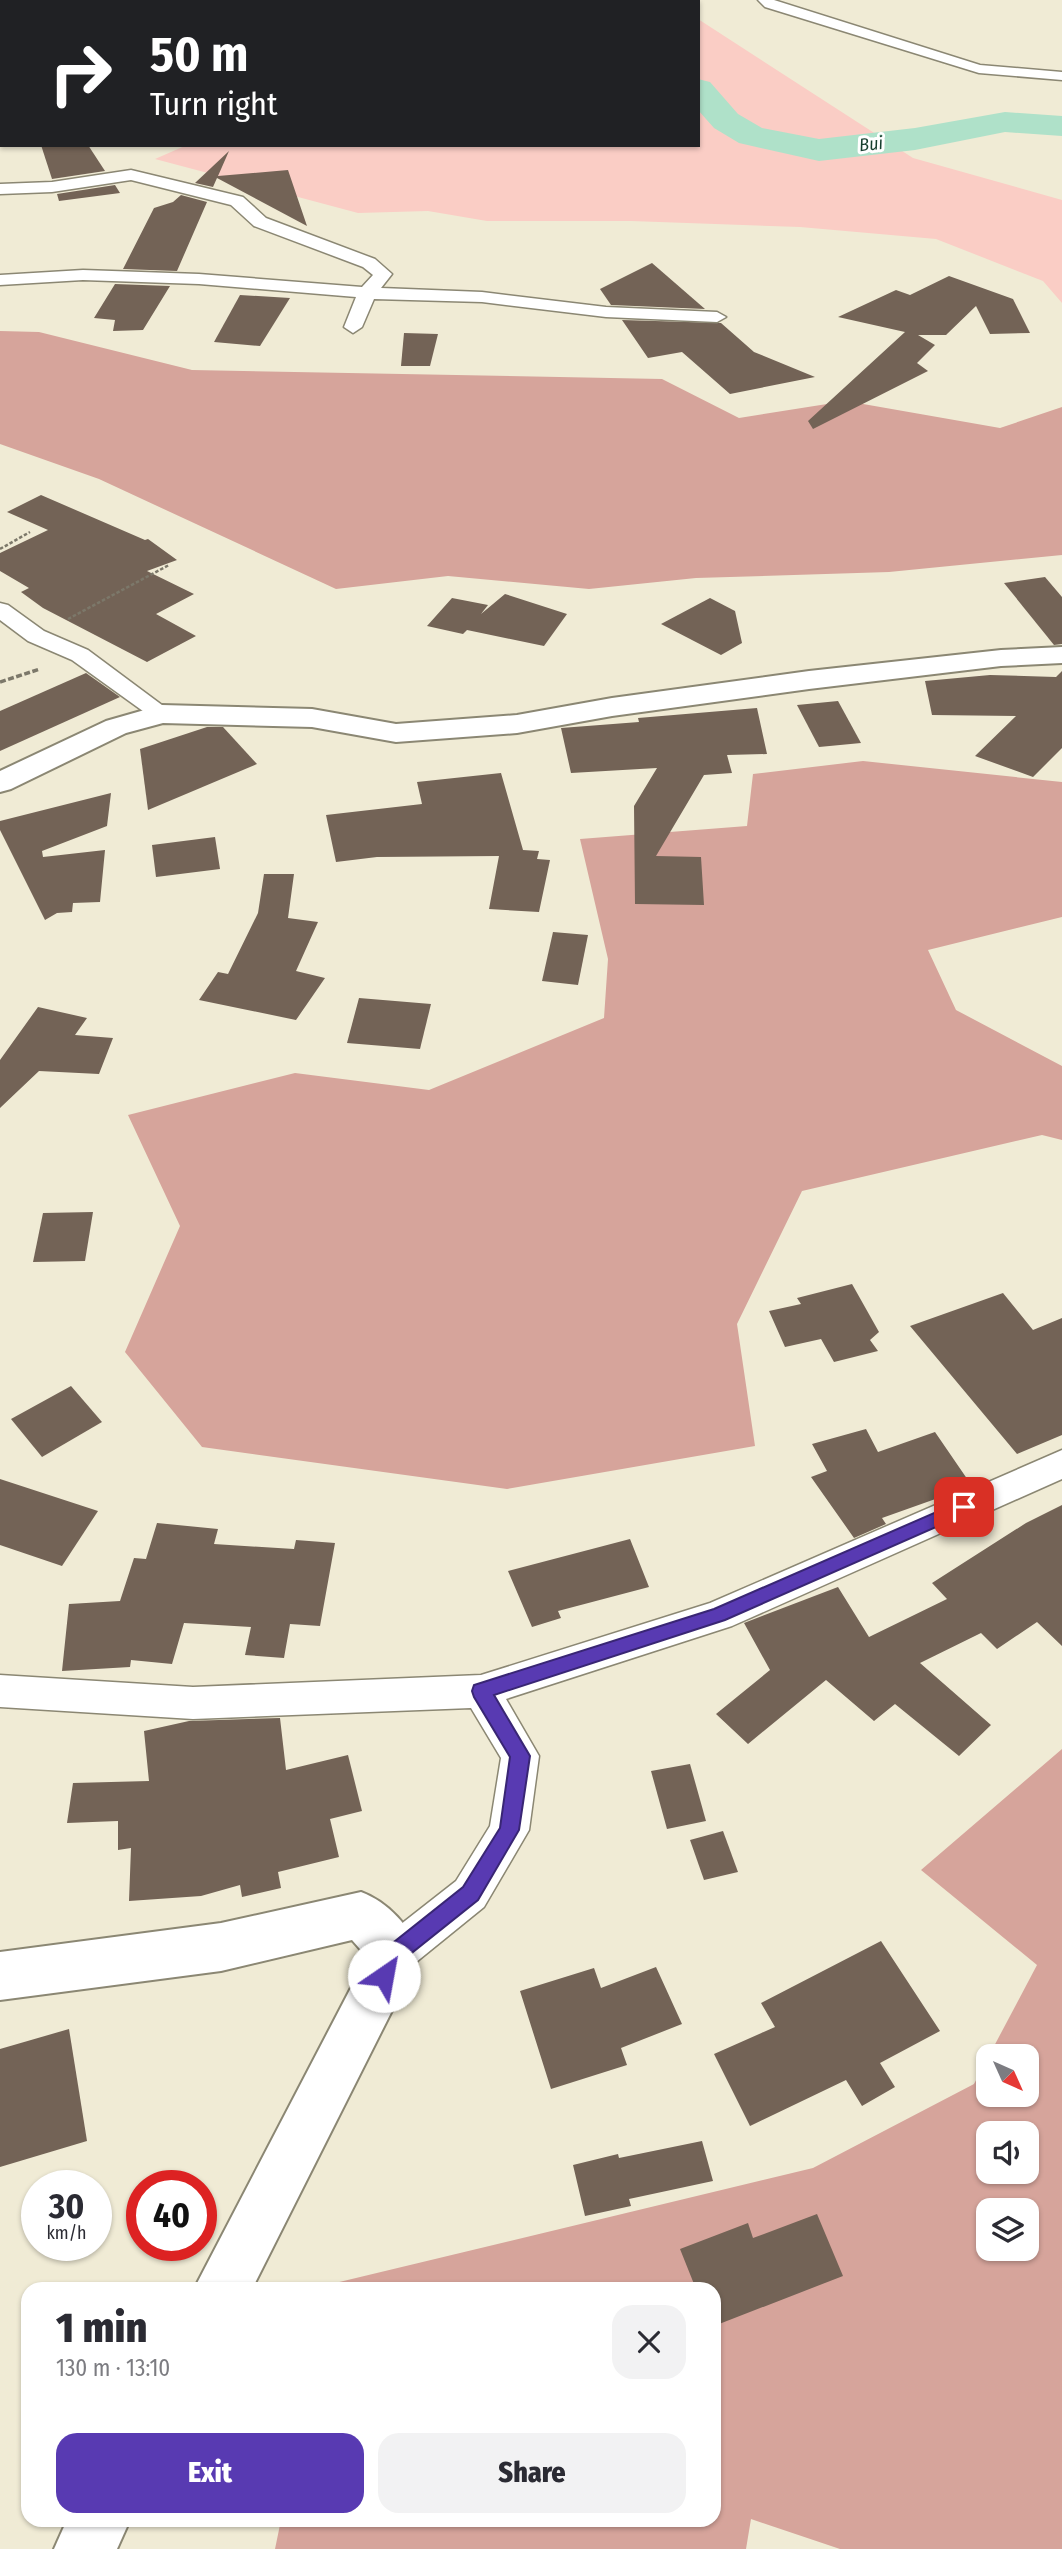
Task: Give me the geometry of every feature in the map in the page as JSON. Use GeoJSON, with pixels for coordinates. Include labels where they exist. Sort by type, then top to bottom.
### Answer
{"type":"FeatureCollection","features":[{"type":"Feature","properties":{"kind":"street"},"geometry":{"type":"LineString","coordinates":[[765,0],[810,17],[979,69],[1062,76]]}},
{"type":"Feature","properties":{"kind":"street"},"geometry":{"type":"LineString","coordinates":[[0,189],[52,187],[131,175],[237,201],[260,222],[369,263],[383,274],[367,293],[353,327]]}},
{"type":"Feature","properties":{"kind":"street"},"geometry":{"type":"LineString","coordinates":[[0,280],[83,275],[199,279],[367,293],[482,297],[606,312],[717,317]]}},
{"type":"Feature","properties":{"kind":"street"},"geometry":{"type":"LineString","coordinates":[[0,610],[36,636],[80,655],[162,714]]}},
{"type":"Feature","properties":{"kind":"street"},"geometry":{"type":"LineString","coordinates":[[0,783],[92,737],[162,714],[312,718],[396,733],[517,724],[612,706],[912,668],[1062,655]]}},
{"type":"Feature","properties":{"kind":"street"},"geometry":{"type":"LineString","coordinates":[[0,1691],[192,1703],[481,1691],[719,1615],[1062,1464]]}},
{"type":"Feature","properties":{"kind":"street"},"geometry":{"type":"LineString","coordinates":[[226,2282],[338,2070],[396,1953],[470,1894],[509,1830],[520,1756],[481,1691]]}},
{"type":"Feature","properties":{"kind":"street"},"geometry":{"type":"LineString","coordinates":[[0,1976],[221,1947],[361,1914],[396,1953]]}},
{"type":"Feature","properties":{"kind":"street"},"geometry":{"type":"LineString","coordinates":[[85,2549],[96,2527]]}},
{"type":"Feature","properties":{"kind":"path"},"geometry":{"type":"LineString","coordinates":[[0,549],[30,532]]}},
{"type":"Feature","properties":{"kind":"path"},"geometry":{"type":"LineString","coordinates":[[36,636],[169,565]]}},
{"type":"Feature","properties":{"kind":"shaded area"},"geometry":{"type":"Polygon","coordinates":[[[700,20],[913,158],[1062,200],[1062,303],[1043,281],[936,239],[800,227],[631,221],[487,221],[428,211],[358,213],[155,159],[182,147],[700,147],[700,20]]]}},
{"type":"Feature","properties":{"kind":"shaded area"},"geometry":{"type":"Polygon","coordinates":[[[0,331],[39,332],[192,370],[662,379],[739,418],[846,401],[1000,428],[1062,407],[1062,555],[889,572],[696,578],[589,589],[448,576],[336,589],[99,479],[0,444],[0,331]]]}},
{"type":"Feature","properties":{"kind":"shaded area"},"geometry":{"type":"Polygon","coordinates":[[[863,761],[1062,782],[1062,917],[928,950],[956,1010],[1062,1066],[1062,1140],[1042,1135],[802,1191],[737,1324],[755,1446],[507,1489],[202,1447],[125,1352],[180,1226],[128,1115],[295,1073],[429,1090],[604,1018],[608,959],[580,839],[747,826],[753,774],[863,761]]]}},
{"type":"Feature","properties":{"kind":"shaded area"},"geometry":{"type":"Polygon","coordinates":[[[1062,1749],[1062,2549],[840,2549],[751,2519],[746,2549],[275,2549],[280,2527],[721,2527],[721,2282],[339,2282],[813,2168],[974,2084],[976,2080],[976,2107],[1040,2107],[1040,2044],[995,2044],[1037,1965],[921,1870],[1062,1749]]]}},
{"type":"Feature","properties":{"kind":"building"},"geometry":{"type":"Polygon","coordinates":[[[42,147],[89,147],[105,171],[52,179],[42,147]]]}},
{"type":"Feature","properties":{"kind":"building"},"geometry":{"type":"Polygon","coordinates":[[[229,151],[218,176],[288,170],[307,226],[217,178],[213,187],[195,183],[229,151]]]}},
{"type":"Feature","properties":{"kind":"building"},"geometry":{"type":"Polygon","coordinates":[[[115,185],[120,193],[59,201],[57,194],[115,185]]]}},
{"type":"Feature","properties":{"kind":"building"},"geometry":{"type":"Polygon","coordinates":[[[181,195],[207,202],[177,271],[123,269],[154,208],[173,202],[181,195]]]}},
{"type":"Feature","properties":{"kind":"building"},"geometry":{"type":"Polygon","coordinates":[[[652,263],[705,309],[611,305],[600,289],[652,263]]]}},
{"type":"Feature","properties":{"kind":"building"},"geometry":{"type":"Polygon","coordinates":[[[949,276],[1013,299],[1030,333],[990,334],[976,306],[946,335],[918,335],[935,345],[917,363],[928,371],[813,429],[808,421],[905,332],[838,317],[896,290],[910,295],[949,276]]]}},
{"type":"Feature","properties":{"kind":"building"},"geometry":{"type":"Polygon","coordinates":[[[115,284],[170,286],[143,330],[113,331],[115,320],[94,318],[115,284]]]}},
{"type":"Feature","properties":{"kind":"building"},"geometry":{"type":"Polygon","coordinates":[[[240,295],[290,298],[260,346],[214,342],[240,295]]]}},
{"type":"Feature","properties":{"kind":"building"},"geometry":{"type":"Polygon","coordinates":[[[622,320],[721,323],[754,352],[815,377],[730,394],[682,352],[648,358],[622,320]]]}},
{"type":"Feature","properties":{"kind":"building"},"geometry":{"type":"Polygon","coordinates":[[[404,333],[438,334],[430,366],[401,366],[404,333]]]}},
{"type":"Feature","properties":{"kind":"building"},"geometry":{"type":"Polygon","coordinates":[[[41,495],[148,539],[177,560],[147,571],[194,594],[156,614],[196,636],[147,662],[43,608],[21,592],[29,588],[0,571],[0,553],[48,530],[7,512],[41,495]]]}},
{"type":"Feature","properties":{"kind":"building"},"geometry":{"type":"Polygon","coordinates":[[[1045,577],[1062,597],[1062,644],[1054,645],[1004,583],[1045,577]]]}},
{"type":"Feature","properties":{"kind":"building"},"geometry":{"type":"Polygon","coordinates":[[[505,594],[567,614],[544,646],[467,630],[463,634],[427,626],[452,598],[488,605],[481,614],[505,594]]]}},
{"type":"Feature","properties":{"kind":"building"},"geometry":{"type":"Polygon","coordinates":[[[710,598],[735,611],[742,643],[721,655],[661,624],[710,598]]]}},
{"type":"Feature","properties":{"kind":"building"},"geometry":{"type":"Polygon","coordinates":[[[1062,671],[1062,748],[1033,777],[975,756],[1016,716],[932,715],[925,681],[990,675],[1056,677],[1062,671]]]}},
{"type":"Feature","properties":{"kind":"building"},"geometry":{"type":"Polygon","coordinates":[[[86,673],[120,697],[0,751],[0,711],[86,673]]]}},
{"type":"Feature","properties":{"kind":"building"},"geometry":{"type":"Polygon","coordinates":[[[838,701],[861,743],[819,747],[797,705],[838,701]]]}},
{"type":"Feature","properties":{"kind":"building"},"geometry":{"type":"Polygon","coordinates":[[[757,708],[767,754],[727,755],[732,773],[704,775],[656,856],[701,857],[704,905],[635,904],[634,806],[657,768],[571,773],[561,728],[639,722],[638,718],[757,708]]]}},
{"type":"Feature","properties":{"kind":"building"},"geometry":{"type":"Polygon","coordinates":[[[207,727],[223,727],[257,764],[148,810],[140,749],[207,727]]]}},
{"type":"Feature","properties":{"kind":"building"},"geometry":{"type":"Polygon","coordinates":[[[501,773],[523,850],[539,851],[537,859],[550,860],[539,912],[489,909],[499,856],[377,857],[336,862],[326,815],[422,804],[417,782],[501,773]]]}},
{"type":"Feature","properties":{"kind":"building"},"geometry":{"type":"Polygon","coordinates":[[[111,793],[107,826],[42,851],[43,857],[105,850],[100,902],[73,903],[72,912],[57,913],[45,920],[0,830],[0,821],[111,793]]]}},
{"type":"Feature","properties":{"kind":"building"},"geometry":{"type":"Polygon","coordinates":[[[215,837],[220,869],[156,877],[152,845],[215,837]]]}},
{"type":"Feature","properties":{"kind":"building"},"geometry":{"type":"Polygon","coordinates":[[[264,874],[294,874],[288,918],[318,922],[296,971],[325,978],[296,1020],[199,1000],[218,972],[228,974],[258,913],[264,874]]]}},
{"type":"Feature","properties":{"kind":"building"},"geometry":{"type":"Polygon","coordinates":[[[553,932],[588,935],[578,985],[542,981],[553,932]]]}},
{"type":"Feature","properties":{"kind":"building"},"geometry":{"type":"Polygon","coordinates":[[[359,998],[431,1004],[420,1049],[347,1043],[359,998]]]}},
{"type":"Feature","properties":{"kind":"building"},"geometry":{"type":"Polygon","coordinates":[[[38,1007],[87,1018],[75,1035],[113,1038],[99,1074],[39,1071],[0,1108],[0,1060],[38,1007]]]}},
{"type":"Feature","properties":{"kind":"building"},"geometry":{"type":"Polygon","coordinates":[[[93,1212],[85,1261],[33,1262],[43,1213],[93,1212]]]}},
{"type":"Feature","properties":{"kind":"building"},"geometry":{"type":"Polygon","coordinates":[[[852,1284],[879,1332],[870,1340],[878,1351],[834,1362],[821,1339],[785,1347],[769,1311],[801,1304],[797,1298],[852,1284]]]}},
{"type":"Feature","properties":{"kind":"building"},"geometry":{"type":"Polygon","coordinates":[[[1003,1293],[1033,1330],[1062,1318],[1062,1435],[1017,1454],[910,1326],[1003,1293]]]}},
{"type":"Feature","properties":{"kind":"building"},"geometry":{"type":"Polygon","coordinates":[[[71,1386],[102,1422],[42,1457],[11,1419],[71,1386]]]}},
{"type":"Feature","properties":{"kind":"building"},"geometry":{"type":"Polygon","coordinates":[[[866,1429],[878,1452],[935,1432],[972,1486],[882,1518],[886,1524],[854,1538],[811,1477],[827,1471],[812,1444],[866,1429]]]}},
{"type":"Feature","properties":{"kind":"building"},"geometry":{"type":"Polygon","coordinates":[[[0,1479],[98,1511],[62,1566],[0,1545],[0,1479]]]}},
{"type":"Feature","properties":{"kind":"building"},"geometry":{"type":"Polygon","coordinates":[[[1062,1505],[1062,1646],[1037,1622],[997,1649],[981,1633],[920,1663],[991,1725],[959,1756],[895,1704],[874,1721],[826,1680],[748,1744],[716,1714],[770,1670],[744,1623],[838,1587],[869,1637],[947,1599],[932,1583],[1026,1523],[1062,1505]]]}},
{"type":"Feature","properties":{"kind":"building"},"geometry":{"type":"Polygon","coordinates":[[[157,1523],[218,1529],[214,1544],[294,1549],[296,1540],[335,1543],[320,1626],[290,1624],[284,1658],[245,1655],[251,1627],[184,1623],[172,1664],[131,1660],[130,1667],[62,1671],[69,1604],[120,1601],[134,1558],[146,1559],[157,1523]]]}},
{"type":"Feature","properties":{"kind":"building"},"geometry":{"type":"Polygon","coordinates":[[[630,1539],[649,1587],[558,1611],[561,1618],[532,1627],[508,1571],[630,1539]]]}},
{"type":"Feature","properties":{"kind":"building"},"geometry":{"type":"Polygon","coordinates":[[[280,1718],[286,1770],[348,1755],[362,1811],[330,1819],[339,1857],[278,1872],[281,1888],[242,1897],[240,1885],[201,1896],[129,1901],[131,1848],[118,1850],[118,1821],[67,1823],[73,1783],[149,1781],[144,1731],[189,1721],[280,1718]]]}},
{"type":"Feature","properties":{"kind":"building"},"geometry":{"type":"Polygon","coordinates":[[[690,1764],[706,1821],[667,1829],[651,1771],[690,1764]]]}},
{"type":"Feature","properties":{"kind":"building"},"geometry":{"type":"Polygon","coordinates":[[[723,1831],[738,1872],[704,1880],[690,1840],[723,1831]]]}},
{"type":"Feature","properties":{"kind":"building"},"geometry":{"type":"Polygon","coordinates":[[[881,1941],[940,2031],[880,2063],[895,2087],[862,2106],[846,2080],[750,2126],[714,2054],[775,2027],[761,2003],[881,1941]]]}},
{"type":"Feature","properties":{"kind":"building"},"geometry":{"type":"Polygon","coordinates":[[[656,1967],[682,2024],[621,2048],[627,2065],[551,2089],[520,1991],[594,1968],[601,1988],[656,1967]]]}},
{"type":"Feature","properties":{"kind":"building"},"geometry":{"type":"Polygon","coordinates":[[[69,2029],[87,2141],[0,2167],[0,2049],[69,2029]]]}},
{"type":"Feature","properties":{"kind":"building"},"geometry":{"type":"Polygon","coordinates":[[[702,2141],[713,2181],[629,2199],[631,2206],[585,2216],[573,2165],[618,2154],[619,2158],[702,2141]]]}},
{"type":"Feature","properties":{"kind":"building"},"geometry":{"type":"Polygon","coordinates":[[[817,2214],[843,2276],[721,2323],[721,2282],[693,2282],[680,2249],[748,2223],[753,2238],[817,2214]]]}},
{"type":"Feature","properties":{"kind":"waterway","name":"Bui"},"geometry":{"type":"LineString","coordinates":[[700,91],[726,121],[751,136],[819,150],[915,139],[1005,122],[1062,126]]}},
{"type":"Feature","properties":{"kind":"route"},"geometry":{"type":"LineString","coordinates":[[384,1976],[396,1953],[470,1894],[509,1830],[520,1756],[481,1691],[719,1615],[964,1507]]}}]}
